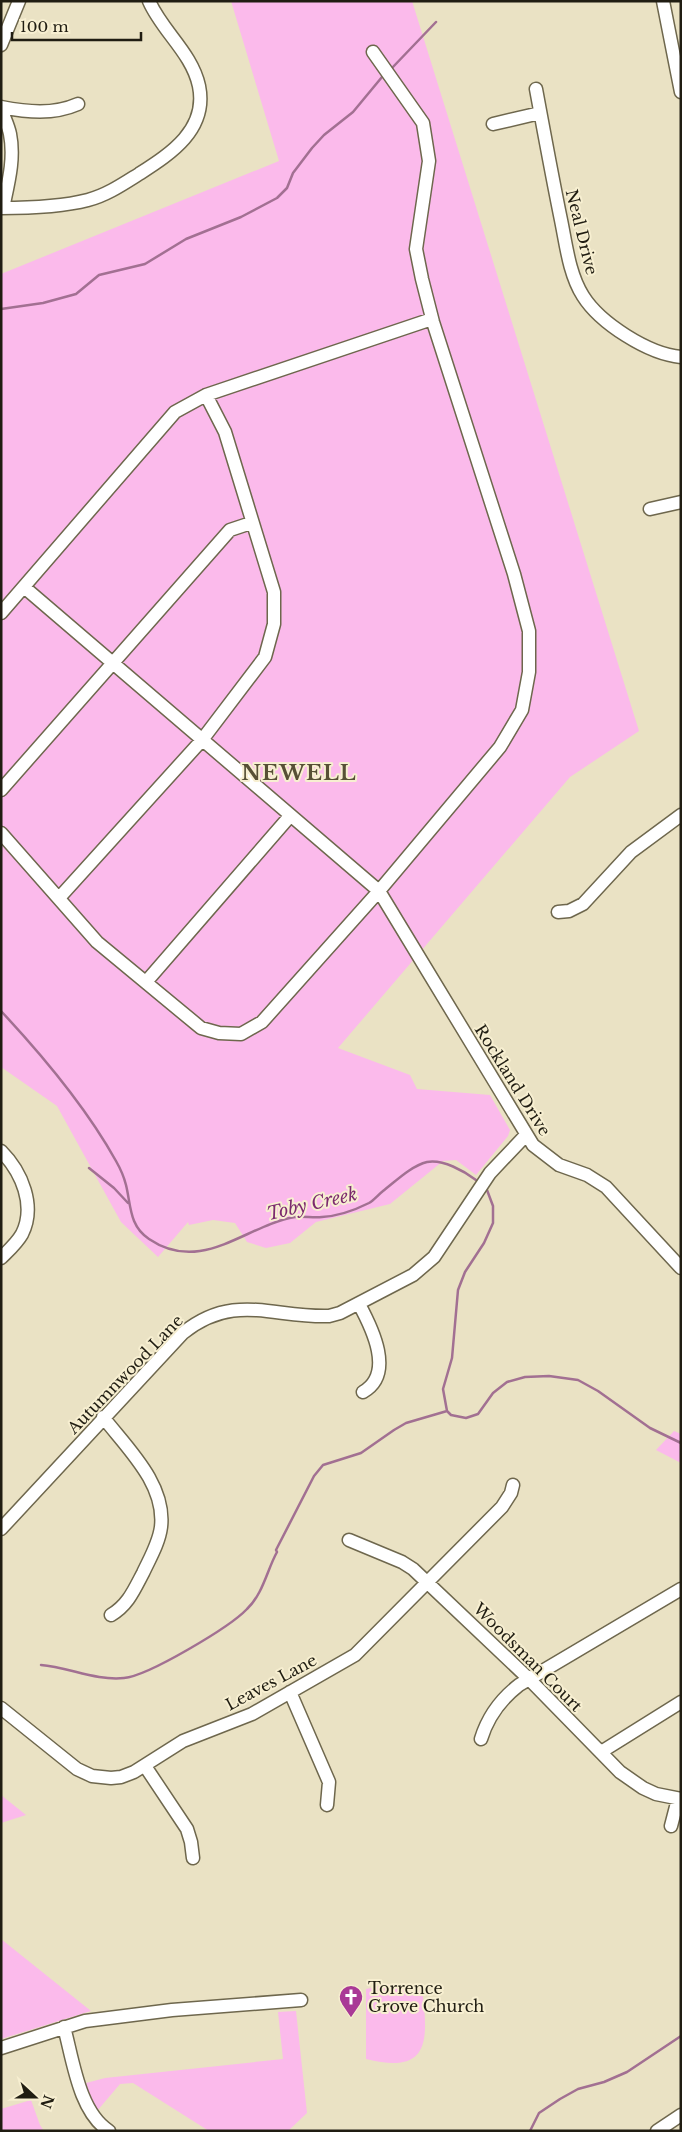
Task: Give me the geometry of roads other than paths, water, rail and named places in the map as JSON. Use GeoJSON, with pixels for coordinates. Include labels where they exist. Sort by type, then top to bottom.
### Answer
{"type":"FeatureCollection","features":[{"type":"Feature","properties":{"kind":"street"},"geometry":{"type":"LineString","coordinates":[[1,45],[19,1]]}},
{"type":"Feature","properties":{"kind":"street"},"geometry":{"type":"LineString","coordinates":[[78,104],[56,111],[19,110],[1,107],[10,134],[12,150],[10,172],[2,208],[75,203],[107,193],[168,155],[188,135],[199,112],[200,100],[197,78],[192,66],[157,18],[149,1]]}},
{"type":"Feature","properties":{"kind":"street"},"geometry":{"type":"LineString","coordinates":[[663,1],[681,92]]}},
{"type":"Feature","properties":{"kind":"street"},"geometry":{"type":"LineString","coordinates":[[1,833],[98,942],[201,1028],[219,1034],[241,1034],[262,1022],[379,891],[500,747],[522,710],[529,672],[529,631],[514,574],[432,319],[416,249],[429,161],[422,123],[373,52]]}},
{"type":"Feature","properties":{"kind":"street","name":"Neal Drive"},"geometry":{"type":"LineString","coordinates":[[536,88],[569,259],[582,294],[595,312],[618,330],[658,351],[681,357]]}},
{"type":"Feature","properties":{"kind":"street"},"geometry":{"type":"LineString","coordinates":[[493,124],[540,113]]}},
{"type":"Feature","properties":{"kind":"street"},"geometry":{"type":"LineString","coordinates":[[1,614],[175,412],[206,395],[432,319]]}},
{"type":"Feature","properties":{"kind":"street"},"geometry":{"type":"LineString","coordinates":[[59,898],[202,740],[265,657],[274,624],[274,592],[251,523],[225,432],[206,395]]}},
{"type":"Feature","properties":{"kind":"street"},"geometry":{"type":"LineString","coordinates":[[650,509],[681,502]]}},
{"type":"Feature","properties":{"kind":"street"},"geometry":{"type":"LineString","coordinates":[[1,790],[230,530],[251,523]]}},
{"type":"Feature","properties":{"kind":"street","name":"Rockland Drive"},"geometry":{"type":"LineString","coordinates":[[24,587],[379,891],[533,1145],[547,1158],[587,1175],[606,1187],[681,1268]]}},
{"type":"Feature","properties":{"kind":"street"},"geometry":{"type":"LineString","coordinates":[[558,912],[569,911],[583,904],[631,852],[681,814]]}},
{"type":"Feature","properties":{"kind":"street"},"geometry":{"type":"LineString","coordinates":[[146,982],[290,816]]}},
{"type":"Feature","properties":{"kind":"street","name":"Autumnwood Lane"},"geometry":{"type":"LineString","coordinates":[[1,1528],[183,1333],[202,1319],[234,1310],[330,1316],[359,1304],[413,1275],[434,1257],[490,1173],[526,1135]]}},
{"type":"Feature","properties":{"kind":"street"},"geometry":{"type":"LineString","coordinates":[[1,1151],[21,1180],[28,1202],[28,1211],[22,1234],[1,1258]]}},
{"type":"Feature","properties":{"kind":"street"},"geometry":{"type":"LineString","coordinates":[[359,1304],[371,1326],[378,1352],[376,1379],[370,1388],[363,1392]]}},
{"type":"Feature","properties":{"kind":"street"},"geometry":{"type":"LineString","coordinates":[[103,1417],[148,1475],[155,1487],[161,1508],[162,1522],[158,1541],[128,1600],[118,1611],[110,1615]]}},
{"type":"Feature","properties":{"kind":"street","name":"Leaves Lane"},"geometry":{"type":"LineString","coordinates":[[1,1708],[77,1769],[98,1777],[121,1777],[145,1766],[183,1741],[240,1719],[355,1654],[507,1502],[513,1485]]}},
{"type":"Feature","properties":{"kind":"street","name":"Woodsman Court"},"geometry":{"type":"LineString","coordinates":[[348,1540],[402,1562],[428,1582],[529,1679],[620,1772],[643,1788],[656,1794],[679,1799]]}},
{"type":"Feature","properties":{"kind":"street"},"geometry":{"type":"LineString","coordinates":[[481,1739],[497,1706],[509,1693],[529,1679],[681,1590]]}},
{"type":"Feature","properties":{"kind":"street"},"geometry":{"type":"LineString","coordinates":[[290,1692],[329,1782],[330,1793],[327,1805]]}},
{"type":"Feature","properties":{"kind":"street"},"geometry":{"type":"LineString","coordinates":[[601,1752],[681,1702]]}},
{"type":"Feature","properties":{"kind":"street"},"geometry":{"type":"LineString","coordinates":[[145,1766],[187,1829],[192,1842],[193,1858]]}},
{"type":"Feature","properties":{"kind":"street"},"geometry":{"type":"LineString","coordinates":[[671,1826],[679,1799]]}},
{"type":"Feature","properties":{"kind":"street"},"geometry":{"type":"LineString","coordinates":[[1,2048],[85,2021],[172,2010],[301,2000]]}},
{"type":"Feature","properties":{"kind":"street"},"geometry":{"type":"LineString","coordinates":[[64,2027],[83,2096],[100,2125],[109,2131]]}},
{"type":"Feature","properties":{"kind":"street"},"geometry":{"type":"LineString","coordinates":[[657,2131],[681,2115]]}},
{"type":"Feature","properties":{"kind":"waterway"},"geometry":{"type":"LineString","coordinates":[[392,68],[436,22]]}},
{"type":"Feature","properties":{"kind":"waterway"},"geometry":{"type":"LineString","coordinates":[[1,309],[43,303],[76,294],[99,275],[145,264],[186,239],[241,217],[277,198],[287,188],[293,173],[312,148],[324,135],[353,112],[382,77]]}},
{"type":"Feature","properties":{"kind":"waterway","name":"Toby Creek"},"geometry":{"type":"LineString","coordinates":[[1,1011],[63,1083],[104,1141],[123,1176],[132,1215],[142,1234],[168,1249],[187,1252],[206,1250],[277,1222],[295,1217],[322,1217],[358,1208],[369,1203],[404,1174],[427,1162],[446,1164],[476,1180]]}},
{"type":"Feature","properties":{"kind":"waterway"},"geometry":{"type":"LineString","coordinates":[[89,1168],[114,1188],[128,1203]]}},
{"type":"Feature","properties":{"kind":"waterway","name":"Toby Creek"},"geometry":{"type":"LineString","coordinates":[[487,1190],[493,1206],[493,1223],[484,1243],[465,1272],[458,1290],[452,1358],[443,1389],[447,1411],[451,1415],[466,1418],[478,1414],[493,1393],[507,1382],[525,1377],[549,1376],[578,1380],[598,1391],[650,1428],[681,1443]]}},
{"type":"Feature","properties":{"kind":"waterway"},"geometry":{"type":"LineString","coordinates":[[41,1665],[103,1678],[124,1678],[151,1669],[188,1650],[238,1617],[252,1603],[261,1589],[277,1552],[276,1550],[314,1476],[323,1465],[361,1453],[406,1423],[447,1411]]}},
{"type":"Feature","properties":{"kind":"waterway"},"geometry":{"type":"LineString","coordinates":[[530,2131],[539,2113],[560,2099],[578,2089],[604,2082],[627,2072],[681,2036]]}},
{"type":"Feature","properties":{"kind":"place","name":"Torrence Grove Church"},"geometry":{"type":"Point","coordinates":[351,2018]}},
{"type":"Feature","properties":{"kind":"district","name":"NEWELL"},"geometry":{"type":"Point","coordinates":[299,773]}}]}
